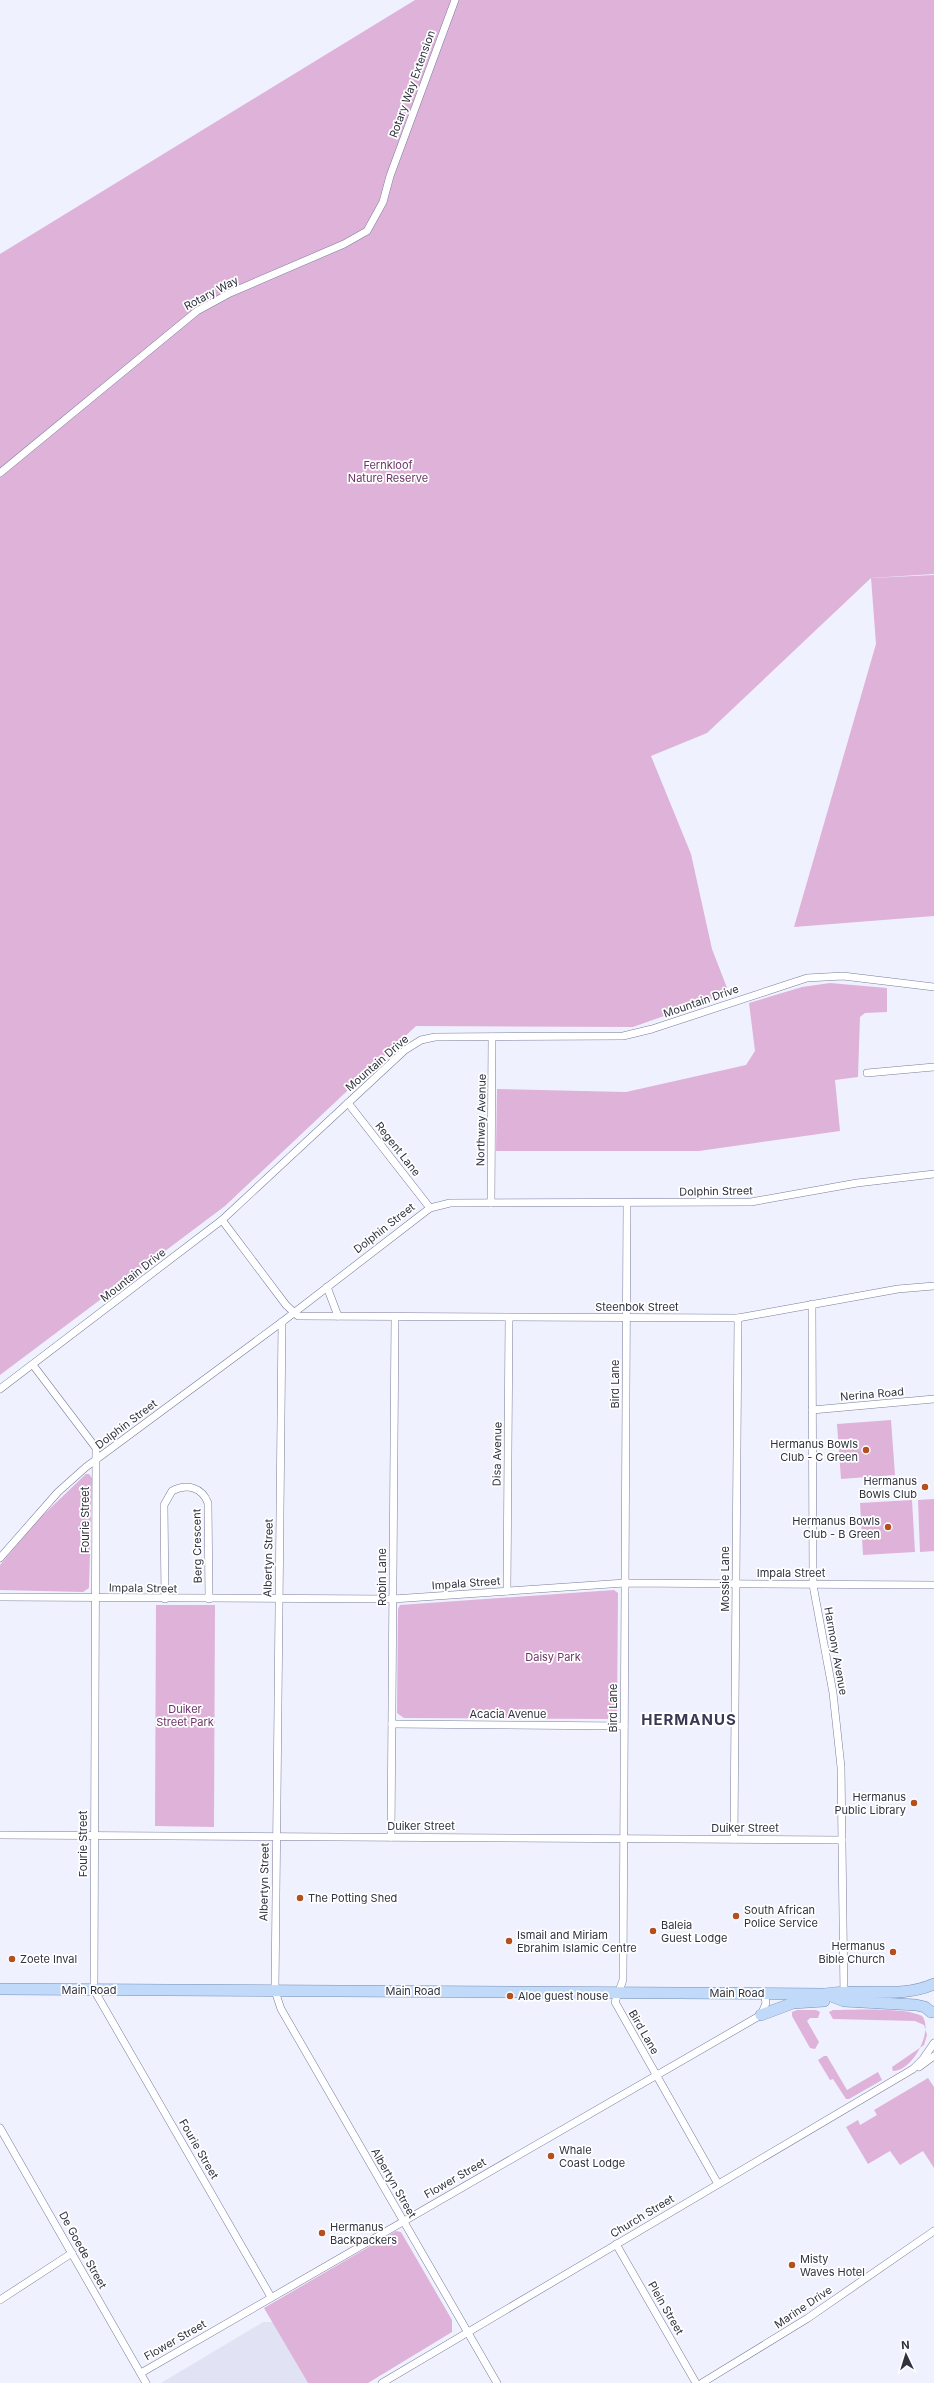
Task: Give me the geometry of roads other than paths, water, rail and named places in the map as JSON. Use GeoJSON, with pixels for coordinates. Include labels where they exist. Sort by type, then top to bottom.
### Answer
{"type":"FeatureCollection","features":[{"type":"Feature","properties":{"kind":"main road","name":"Main Road"},"geometry":{"type":"LineString","coordinates":[[844,1996],[913,1990],[934,1984]]}},
{"type":"Feature","properties":{"kind":"main road","name":"Main Road"},"geometry":{"type":"LineString","coordinates":[[933,2015],[927,1997],[934,1984]]}},
{"type":"Feature","properties":{"kind":"main road","name":"Main Road"},"geometry":{"type":"LineString","coordinates":[[0,1989],[826,1994],[911,2004],[925,2007],[933,2015]]}},
{"type":"Feature","properties":{"kind":"main road"},"geometry":{"type":"LineString","coordinates":[[761,2015],[793,2003],[844,1996]]}},
{"type":"Feature","properties":{"kind":"street","name":"Rotary Way Extension"},"geometry":{"type":"LineString","coordinates":[[390,176],[455,0]]}},
{"type":"Feature","properties":{"kind":"street","name":"Rotary Way"},"geometry":{"type":"LineString","coordinates":[[0,473],[197,311],[230,294],[344,244],[367,231],[383,202],[390,176]]}},
{"type":"Feature","properties":{"kind":"street","name":"Mountain Drive"},"geometry":{"type":"LineString","coordinates":[[0,1389],[222,1220],[348,1102],[414,1043],[435,1037],[597,1038],[634,1034],[790,982],[816,977],[843,976],[934,987]]}},
{"type":"Feature","properties":{"kind":"street","name":"Northway Avenue"},"geometry":{"type":"LineString","coordinates":[[491,1203],[492,1037]]}},
{"type":"Feature","properties":{"kind":"street"},"geometry":{"type":"LineString","coordinates":[[867,1073],[934,1067]]}},
{"type":"Feature","properties":{"kind":"street","name":"Regent Lane"},"geometry":{"type":"LineString","coordinates":[[348,1102],[430,1208]]}},
{"type":"Feature","properties":{"kind":"street","name":"Dolphin Street"},"geometry":{"type":"LineString","coordinates":[[0,1558],[58,1492],[96,1460],[282,1322],[430,1208],[450,1203],[752,1202],[857,1183],[934,1174]]}},
{"type":"Feature","properties":{"kind":"street","name":"Bird Lane"},"geometry":{"type":"LineString","coordinates":[[627,1203],[622,1980],[615,2002],[718,2184]]}},
{"type":"Feature","properties":{"kind":"street"},"geometry":{"type":"LineString","coordinates":[[222,1220],[286,1305],[294,1312]]}},
{"type":"Feature","properties":{"kind":"street","name":"Steenbok Street"},"geometry":{"type":"LineString","coordinates":[[294,1312],[298,1316],[738,1318],[898,1288],[934,1286]]}},
{"type":"Feature","properties":{"kind":"street"},"geometry":{"type":"LineString","coordinates":[[327,1287],[338,1316]]}},
{"type":"Feature","properties":{"kind":"street","name":"Harmony Avenue"},"geometry":{"type":"LineString","coordinates":[[812,1304],[813,1584],[835,1709],[841,1767],[844,1996]]}},
{"type":"Feature","properties":{"kind":"street","name":"Robin Lane"},"geometry":{"type":"LineString","coordinates":[[391,1837],[395,1317]]}},
{"type":"Feature","properties":{"kind":"street","name":"Disa Avenue"},"geometry":{"type":"LineString","coordinates":[[507,1591],[509,1318]]}},
{"type":"Feature","properties":{"kind":"street","name":"Mossie Lane"},"geometry":{"type":"LineString","coordinates":[[734,1839],[738,1318]]}},
{"type":"Feature","properties":{"kind":"street","name":"Albertyn Street"},"geometry":{"type":"LineString","coordinates":[[282,1322],[275,1991],[281,2009],[497,2383]]}},
{"type":"Feature","properties":{"kind":"street","name":"Fourie Street"},"geometry":{"type":"LineString","coordinates":[[33,1365],[96,1448],[94,1990],[271,2297]]}},
{"type":"Feature","properties":{"kind":"street","name":"Nerina Road"},"geometry":{"type":"LineString","coordinates":[[812,1410],[934,1400]]}},
{"type":"Feature","properties":{"kind":"street","name":"Berg Crescent"},"geometry":{"type":"LineString","coordinates":[[165,1599],[164,1504],[172,1491],[187,1486],[200,1491],[208,1503],[209,1599]]}},
{"type":"Feature","properties":{"kind":"street","name":"Impala Street"},"geometry":{"type":"LineString","coordinates":[[0,1597],[278,1600],[393,1599],[625,1583],[934,1585]]}},
{"type":"Feature","properties":{"kind":"street","name":"Acacia Avenue"},"geometry":{"type":"LineString","coordinates":[[392,1724],[624,1726]]}},
{"type":"Feature","properties":{"kind":"street","name":"Duiker Street"},"geometry":{"type":"LineString","coordinates":[[0,1835],[842,1840]]}},
{"type":"Feature","properties":{"kind":"street"},"geometry":{"type":"LineString","coordinates":[[761,2015],[766,2006],[764,1993]]}},
{"type":"Feature","properties":{"kind":"street","name":"Flower Street"},"geometry":{"type":"LineString","coordinates":[[140,2373],[761,2015]]}},
{"type":"Feature","properties":{"kind":"street","name":"Church Street"},"geometry":{"type":"LineString","coordinates":[[913,2069],[923,2059],[934,2043]]}},
{"type":"Feature","properties":{"kind":"street","name":"Church Street"},"geometry":{"type":"LineString","coordinates":[[382,2383],[395,2380],[468,2332],[913,2069],[924,2065],[934,2056]]}},
{"type":"Feature","properties":{"kind":"street","name":"De Goede Street"},"geometry":{"type":"LineString","coordinates":[[0,2128],[146,2383]]}},
{"type":"Feature","properties":{"kind":"street","name":"Marine Drive"},"geometry":{"type":"LineString","coordinates":[[702,2383],[808,2318],[934,2232]]}},
{"type":"Feature","properties":{"kind":"street","name":"Plein Street"},"geometry":{"type":"LineString","coordinates":[[616,2244],[696,2383]]}},
{"type":"Feature","properties":{"kind":"street"},"geometry":{"type":"LineString","coordinates":[[0,2300],[72,2253]]}},
{"type":"Feature","properties":{"kind":"place","name":"Hermanus Bowls Club - C Green"},"geometry":{"type":"Point","coordinates":[866,1450]}},
{"type":"Feature","properties":{"kind":"place","name":"Hermanus Bowls Club"},"geometry":{"type":"Point","coordinates":[925,1487]}},
{"type":"Feature","properties":{"kind":"place","name":"Hermanus Bowls Club - B Green"},"geometry":{"type":"Point","coordinates":[888,1527]}},
{"type":"Feature","properties":{"kind":"place","name":"Hermanus Public Library"},"geometry":{"type":"Point","coordinates":[914,1803]}},
{"type":"Feature","properties":{"kind":"place","name":"The Potting Shed"},"geometry":{"type":"Point","coordinates":[300,1898]}},
{"type":"Feature","properties":{"kind":"place","name":"South African Police Service"},"geometry":{"type":"Point","coordinates":[736,1916]}},
{"type":"Feature","properties":{"kind":"place","name":"Baleia Guest Lodge"},"geometry":{"type":"Point","coordinates":[653,1931]}},
{"type":"Feature","properties":{"kind":"place","name":"Ismail and Miriam Ebrahim Islamic Centre"},"geometry":{"type":"Point","coordinates":[509,1941]}},
{"type":"Feature","properties":{"kind":"place","name":"Hermanus Bible Church"},"geometry":{"type":"Point","coordinates":[893,1952]}},
{"type":"Feature","properties":{"kind":"place","name":"Zoete Inval"},"geometry":{"type":"Point","coordinates":[12,1959]}},
{"type":"Feature","properties":{"kind":"place","name":"Aloe guest house"},"geometry":{"type":"Point","coordinates":[510,1996]}},
{"type":"Feature","properties":{"kind":"place","name":"Whale Coast Lodge"},"geometry":{"type":"Point","coordinates":[551,2156]}},
{"type":"Feature","properties":{"kind":"place","name":"Hermanus Backpackers"},"geometry":{"type":"Point","coordinates":[322,2233]}},
{"type":"Feature","properties":{"kind":"place","name":"Misty Waves Hotel"},"geometry":{"type":"Point","coordinates":[792,2265]}},
{"type":"Feature","properties":{"kind":"district","name":"HERMANUS"},"geometry":{"type":"Point","coordinates":[689,1720]}},
{"type":"Feature","properties":{"kind":"park label","name":"Fernkloof Nature Reserve"},"geometry":{"type":"Point","coordinates":[388,471]}},
{"type":"Feature","properties":{"kind":"park label","name":"Daisy Park"},"geometry":{"type":"Point","coordinates":[553,1657]}},
{"type":"Feature","properties":{"kind":"park label","name":"Duiker Street Park"},"geometry":{"type":"Point","coordinates":[185,1715]}}]}
